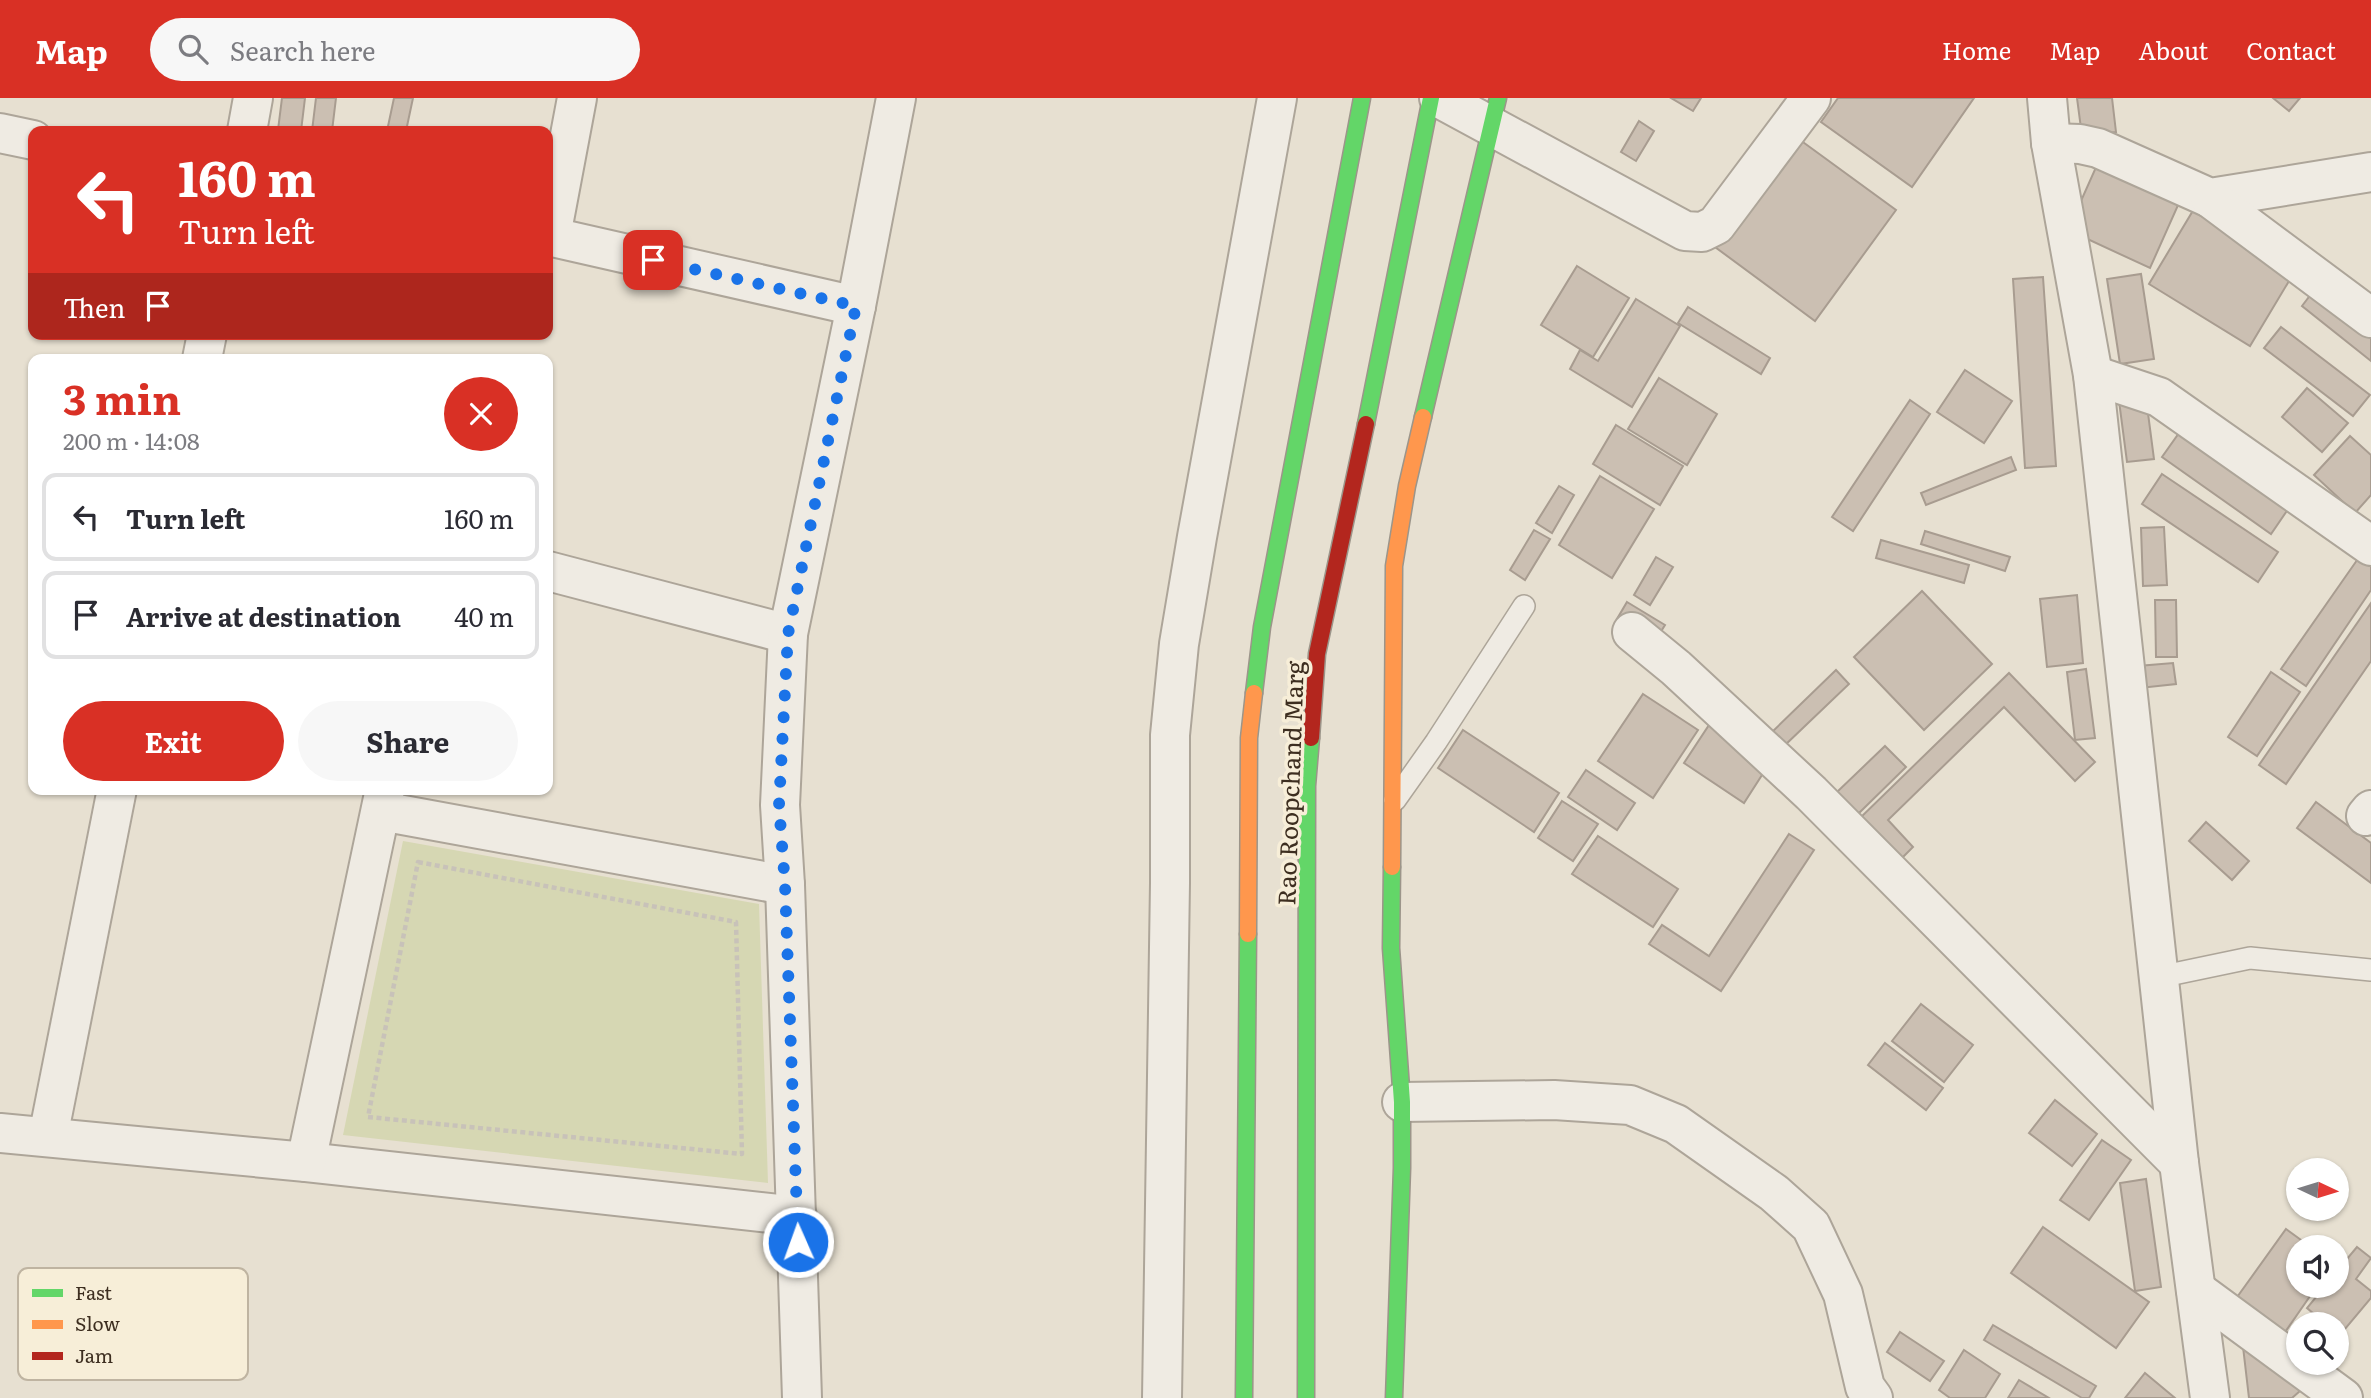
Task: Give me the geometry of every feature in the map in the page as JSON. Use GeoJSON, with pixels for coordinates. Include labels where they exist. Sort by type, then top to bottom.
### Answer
{"type":"FeatureCollection","features":[{"type":"Feature","properties":{"kind":"main road","name":"Rao Roopchand Marg"},"geometry":{"type":"LineString","coordinates":[[1244,1398],[1249,738],[1262,627],[1362,98]]}},
{"type":"Feature","properties":{"kind":"main road","name":"Rao Roopchand Marg"},"geometry":{"type":"LineString","coordinates":[[1306,1398],[1307,786],[1317,654],[1431,98]]}},
{"type":"Feature","properties":{"kind":"main road"},"geometry":{"type":"LineString","coordinates":[[1394,1398],[1402,1102],[1391,948],[1394,566],[1407,486],[1495,112]]}},
{"type":"Feature","properties":{"kind":"street"},"geometry":{"type":"LineString","coordinates":[[248,126],[253,98]]}},
{"type":"Feature","properties":{"kind":"street"},"geometry":{"type":"LineString","coordinates":[[553,221],[577,98]]}},
{"type":"Feature","properties":{"kind":"street"},"geometry":{"type":"LineString","coordinates":[[803,1398],[785,885],[779,805],[788,634],[896,98]]}},
{"type":"Feature","properties":{"kind":"street"},"geometry":{"type":"LineString","coordinates":[[1162,1398],[1170,963],[1170,734],[1180,644],[1197,537],[1277,98]]}},
{"type":"Feature","properties":{"kind":"street"},"geometry":{"type":"LineString","coordinates":[[1438,98],[1495,112],[1685,230],[1702,232],[1716,225],[1811,98]]}},
{"type":"Feature","properties":{"kind":"street"},"geometry":{"type":"LineString","coordinates":[[2047,98],[2051,143],[2093,375],[2179,1163],[2210,1398]]}},
{"type":"Feature","properties":{"kind":"street"},"geometry":{"type":"LineString","coordinates":[[0,133],[28,139]]}},
{"type":"Feature","properties":{"kind":"street"},"geometry":{"type":"LineString","coordinates":[[2051,143],[2098,148],[2210,198],[2371,318]]}},
{"type":"Feature","properties":{"kind":"street"},"geometry":{"type":"LineString","coordinates":[[2210,198],[2371,172]]}},
{"type":"Feature","properties":{"kind":"street"},"geometry":{"type":"LineString","coordinates":[[553,237],[856,306]]}},
{"type":"Feature","properties":{"kind":"street"},"geometry":{"type":"LineString","coordinates":[[2093,375],[2159,397],[2371,546]]}},
{"type":"Feature","properties":{"kind":"street"},"geometry":{"type":"LineString","coordinates":[[553,571],[788,634]]}},
{"type":"Feature","properties":{"kind":"street"},"geometry":{"type":"LineString","coordinates":[[1632,632],[1676,668],[1811,793],[2179,1163]]}},
{"type":"Feature","properties":{"kind":"street"},"geometry":{"type":"LineString","coordinates":[[48,1137],[116,795]]}},
{"type":"Feature","properties":{"kind":"street"},"geometry":{"type":"LineString","coordinates":[[306,1162],[383,800],[785,885]]}},
{"type":"Feature","properties":{"kind":"street"},"geometry":{"type":"LineString","coordinates":[[1402,1102],[1554,1100],[1630,1105],[1676,1124],[1774,1193],[1811,1226],[1843,1294],[1865,1387],[1873,1398]]}},
{"type":"Feature","properties":{"kind":"street"},"geometry":{"type":"LineString","coordinates":[[0,1133],[306,1162],[797,1216]]}},
{"type":"Feature","properties":{"kind":"street"},"geometry":{"type":"LineString","coordinates":[[2196,1290],[2343,1398]]}},
{"type":"Feature","properties":{"kind":"lane"},"geometry":{"type":"LineString","coordinates":[[1394,801],[1436,742],[1524,606]]}},
{"type":"Feature","properties":{"kind":"lane"},"geometry":{"type":"LineString","coordinates":[[2159,977],[2250,958],[2371,970]]}},
{"type":"Feature","properties":{"kind":"path"},"geometry":{"type":"LineString","coordinates":[[418,862],[736,922],[742,1154],[368,1117],[418,862]]}},
{"type":"Feature","properties":{"kind":"green space"},"geometry":{"type":"Polygon","coordinates":[[[403,841],[759,904],[768,1183],[343,1135],[403,841]]]}},
{"type":"Feature","properties":{"kind":"building"},"geometry":{"type":"Polygon","coordinates":[[[282,98],[305,98],[302,126],[278,126],[282,98]]]}},
{"type":"Feature","properties":{"kind":"building"},"geometry":{"type":"Polygon","coordinates":[[[316,98],[336,98],[333,126],[313,126],[316,98]]]}},
{"type":"Feature","properties":{"kind":"building"},"geometry":{"type":"Polygon","coordinates":[[[394,98],[413,98],[407,126],[388,126],[394,98]]]}},
{"type":"Feature","properties":{"kind":"building"},"geometry":{"type":"Polygon","coordinates":[[[1671,98],[1701,98],[1693,111],[1671,98]]]}},
{"type":"Feature","properties":{"kind":"building"},"geometry":{"type":"Polygon","coordinates":[[[1838,98],[1974,98],[1912,187],[1821,122],[1838,98]]]}},
{"type":"Feature","properties":{"kind":"building"},"geometry":{"type":"Polygon","coordinates":[[[2077,98],[2112,98],[2116,132],[2082,136],[2077,98]]]}},
{"type":"Feature","properties":{"kind":"building"},"geometry":{"type":"Polygon","coordinates":[[[2273,98],[2300,98],[2289,111],[2273,98]]]}},
{"type":"Feature","properties":{"kind":"building"},"geometry":{"type":"Polygon","coordinates":[[[1639,121],[1654,131],[1636,161],[1621,152],[1639,121]]]}},
{"type":"Feature","properties":{"kind":"building"},"geometry":{"type":"Polygon","coordinates":[[[1796,137],[1896,210],[1815,321],[1715,247],[1796,137]]]}},
{"type":"Feature","properties":{"kind":"building"},"geometry":{"type":"Polygon","coordinates":[[[2101,156],[2183,194],[2150,268],[2068,230],[2101,156]]]}},
{"type":"Feature","properties":{"kind":"building"},"geometry":{"type":"Polygon","coordinates":[[[2194,209],[2295,271],[2250,346],[2149,284],[2194,209]]]}},
{"type":"Feature","properties":{"kind":"building"},"geometry":{"type":"Polygon","coordinates":[[[1577,266],[1629,298],[1593,357],[1541,325],[1577,266]]]}},
{"type":"Feature","properties":{"kind":"building"},"geometry":{"type":"Polygon","coordinates":[[[2141,274],[2154,359],[2120,364],[2107,279],[2141,274]]]}},
{"type":"Feature","properties":{"kind":"building"},"geometry":{"type":"Polygon","coordinates":[[[2043,277],[2056,466],[2025,468],[2013,279],[2043,277]]]}},
{"type":"Feature","properties":{"kind":"building"},"geometry":{"type":"Polygon","coordinates":[[[2315,289],[2371,334],[2371,361],[2302,306],[2315,289]]]}},
{"type":"Feature","properties":{"kind":"building"},"geometry":{"type":"Polygon","coordinates":[[[1636,299],[1680,326],[1632,407],[1570,369],[1580,350],[1598,361],[1636,299]]]}},
{"type":"Feature","properties":{"kind":"building"},"geometry":{"type":"Polygon","coordinates":[[[1688,307],[1770,358],[1761,374],[1678,323],[1688,307]]]}},
{"type":"Feature","properties":{"kind":"building"},"geometry":{"type":"Polygon","coordinates":[[[2281,327],[2370,395],[2353,416],[2264,348],[2281,327]]]}},
{"type":"Feature","properties":{"kind":"building"},"geometry":{"type":"Polygon","coordinates":[[[1965,370],[2012,401],[1984,443],[1937,412],[1965,370]]]}},
{"type":"Feature","properties":{"kind":"building"},"geometry":{"type":"Polygon","coordinates":[[[1659,378],[1717,414],[1687,465],[1628,429],[1659,378]]]}},
{"type":"Feature","properties":{"kind":"building"},"geometry":{"type":"Polygon","coordinates":[[[2307,388],[2348,423],[2322,452],[2282,417],[2307,388]]]}},
{"type":"Feature","properties":{"kind":"building"},"geometry":{"type":"Polygon","coordinates":[[[2146,398],[2154,459],[2127,462],[2119,401],[2146,398]]]}},
{"type":"Feature","properties":{"kind":"building"},"geometry":{"type":"Polygon","coordinates":[[[1910,400],[1930,414],[1853,531],[1832,517],[1910,400]]]}},
{"type":"Feature","properties":{"kind":"building"},"geometry":{"type":"Polygon","coordinates":[[[1616,425],[1683,466],[1660,505],[1593,464],[1616,425]]]}},
{"type":"Feature","properties":{"kind":"building"},"geometry":{"type":"Polygon","coordinates":[[[2184,426],[2293,502],[2271,534],[2162,457],[2184,426]]]}},
{"type":"Feature","properties":{"kind":"building"},"geometry":{"type":"Polygon","coordinates":[[[2350,436],[2371,455],[2371,495],[2355,513],[2314,475],[2350,436]]]}},
{"type":"Feature","properties":{"kind":"building"},"geometry":{"type":"Polygon","coordinates":[[[2011,457],[2016,470],[1926,505],[1921,493],[2011,457]]]}},
{"type":"Feature","properties":{"kind":"building"},"geometry":{"type":"Polygon","coordinates":[[[2162,474],[2278,552],[2258,582],[2142,504],[2162,474]]]}},
{"type":"Feature","properties":{"kind":"building"},"geometry":{"type":"Polygon","coordinates":[[[1600,476],[1654,509],[1612,578],[1559,545],[1600,476]]]}},
{"type":"Feature","properties":{"kind":"building"},"geometry":{"type":"Polygon","coordinates":[[[1559,486],[1574,495],[1552,533],[1536,523],[1559,486]]]}},
{"type":"Feature","properties":{"kind":"building"},"geometry":{"type":"Polygon","coordinates":[[[2164,527],[2167,585],[2143,586],[2141,528],[2164,527]]]}},
{"type":"Feature","properties":{"kind":"building"},"geometry":{"type":"Polygon","coordinates":[[[1534,530],[1550,539],[1525,580],[1510,570],[1534,530]]]}},
{"type":"Feature","properties":{"kind":"building"},"geometry":{"type":"Polygon","coordinates":[[[1925,531],[2010,557],[2005,571],[1921,544],[1925,531]]]}},
{"type":"Feature","properties":{"kind":"building"},"geometry":{"type":"Polygon","coordinates":[[[1881,540],[1969,565],[1964,583],[1876,558],[1881,540]]]}},
{"type":"Feature","properties":{"kind":"building"},"geometry":{"type":"Polygon","coordinates":[[[2362,553],[2371,559],[2371,590],[2306,686],[2281,669],[2362,553]]]}},
{"type":"Feature","properties":{"kind":"building"},"geometry":{"type":"Polygon","coordinates":[[[1656,557],[1673,567],[1650,605],[1634,595],[1656,557]]]}},
{"type":"Feature","properties":{"kind":"building"},"geometry":{"type":"Polygon","coordinates":[[[1922,591],[1992,664],[1924,730],[1854,657],[1922,591]]]}},
{"type":"Feature","properties":{"kind":"building"},"geometry":{"type":"Polygon","coordinates":[[[2077,595],[2083,663],[2047,667],[2040,599],[2077,595]]]}},
{"type":"Feature","properties":{"kind":"building"},"geometry":{"type":"Polygon","coordinates":[[[2155,600],[2176,600],[2177,657],[2156,657],[2155,600]]]}},
{"type":"Feature","properties":{"kind":"building"},"geometry":{"type":"Polygon","coordinates":[[[1627,602],[1665,625],[1655,641],[1617,619],[1627,602]]]}},
{"type":"Feature","properties":{"kind":"building"},"geometry":{"type":"Polygon","coordinates":[[[2371,603],[2371,661],[2286,784],[2259,765],[2371,603]]]}},
{"type":"Feature","properties":{"kind":"building"},"geometry":{"type":"Polygon","coordinates":[[[2173,663],[2176,684],[2140,688],[2138,666],[2173,663]]]}},
{"type":"Feature","properties":{"kind":"building"},"geometry":{"type":"Polygon","coordinates":[[[2086,669],[2095,738],[2075,740],[2067,672],[2086,669]]]}},
{"type":"Feature","properties":{"kind":"building"},"geometry":{"type":"Polygon","coordinates":[[[1836,670],[1849,684],[1784,746],[1771,733],[1836,670]]]}},
{"type":"Feature","properties":{"kind":"building"},"geometry":{"type":"Polygon","coordinates":[[[2271,672],[2300,692],[2257,756],[2228,737],[2271,672]]]}},
{"type":"Feature","properties":{"kind":"building"},"geometry":{"type":"Polygon","coordinates":[[[2009,673],[2095,762],[2075,781],[2004,707],[1888,820],[1913,847],[1898,862],[1858,820],[2009,673]]]}},
{"type":"Feature","properties":{"kind":"building"},"geometry":{"type":"Polygon","coordinates":[[[1643,694],[1698,730],[1653,798],[1598,761],[1643,694]]]}},
{"type":"Feature","properties":{"kind":"building"},"geometry":{"type":"Polygon","coordinates":[[[1711,722],[1771,761],[1744,803],[1684,763],[1711,722]]]}},
{"type":"Feature","properties":{"kind":"building"},"geometry":{"type":"Polygon","coordinates":[[[1463,730],[1559,793],[1534,832],[1438,768],[1463,730]]]}},
{"type":"Feature","properties":{"kind":"building"},"geometry":{"type":"Polygon","coordinates":[[[1885,746],[1906,767],[1858,814],[1837,792],[1885,746]]]}},
{"type":"Feature","properties":{"kind":"building"},"geometry":{"type":"Polygon","coordinates":[[[1586,770],[1635,803],[1617,830],[1568,797],[1586,770]]]}},
{"type":"Feature","properties":{"kind":"building"},"geometry":{"type":"Polygon","coordinates":[[[1562,801],[1598,824],[1573,861],[1538,838],[1562,801]]]}},
{"type":"Feature","properties":{"kind":"building"},"geometry":{"type":"Polygon","coordinates":[[[2316,802],[2371,843],[2371,883],[2297,828],[2316,802]]]}},
{"type":"Feature","properties":{"kind":"building"},"geometry":{"type":"Polygon","coordinates":[[[2206,822],[2249,861],[2232,880],[2189,841],[2206,822]]]}},
{"type":"Feature","properties":{"kind":"building"},"geometry":{"type":"Polygon","coordinates":[[[1789,834],[1814,850],[1721,991],[1649,944],[1662,925],[1709,956],[1789,834]]]}},
{"type":"Feature","properties":{"kind":"building"},"geometry":{"type":"Polygon","coordinates":[[[1598,836],[1678,889],[1653,927],[1572,874],[1598,836]]]}},
{"type":"Feature","properties":{"kind":"building"},"geometry":{"type":"Polygon","coordinates":[[[1921,1004],[1973,1045],[1944,1082],[1892,1041],[1921,1004]]]}},
{"type":"Feature","properties":{"kind":"building"},"geometry":{"type":"Polygon","coordinates":[[[1885,1043],[1943,1088],[1926,1110],[1868,1065],[1885,1043]]]}},
{"type":"Feature","properties":{"kind":"building"},"geometry":{"type":"Polygon","coordinates":[[[2055,1100],[2097,1134],[2072,1166],[2029,1133],[2055,1100]]]}},
{"type":"Feature","properties":{"kind":"building"},"geometry":{"type":"Polygon","coordinates":[[[2102,1140],[2131,1160],[2089,1220],[2060,1200],[2102,1140]]]}},
{"type":"Feature","properties":{"kind":"building"},"geometry":{"type":"Polygon","coordinates":[[[2146,1179],[2161,1287],[2135,1291],[2120,1183],[2146,1179]]]}},
{"type":"Feature","properties":{"kind":"building"},"geometry":{"type":"Polygon","coordinates":[[[2043,1227],[2149,1302],[2116,1348],[2011,1273],[2043,1227]]]}},
{"type":"Feature","properties":{"kind":"building"},"geometry":{"type":"Polygon","coordinates":[[[2286,1229],[2294,1235],[2286,1235],[2286,1298],[2309,1298],[2299,1312],[2286,1312],[2286,1331],[2283,1335],[2235,1300],[2286,1229]]]}},
{"type":"Feature","properties":{"kind":"building"},"geometry":{"type":"Polygon","coordinates":[[[2357,1247],[2371,1258],[2356,1279],[2371,1291],[2371,1298],[2349,1324],[2349,1312],[2312,1312],[2307,1308],[2315,1298],[2349,1298],[2349,1257],[2357,1247]]]}},
{"type":"Feature","properties":{"kind":"building"},"geometry":{"type":"Polygon","coordinates":[[[1993,1325],[2096,1386],[2089,1398],[2082,1398],[1984,1340],[1993,1325]]]}},
{"type":"Feature","properties":{"kind":"building"},"geometry":{"type":"Polygon","coordinates":[[[1900,1332],[1944,1361],[1930,1381],[1887,1352],[1900,1332]]]}},
{"type":"Feature","properties":{"kind":"building"},"geometry":{"type":"Polygon","coordinates":[[[2242,1338],[2286,1368],[2286,1375],[2297,1375],[2309,1383],[2292,1398],[2249,1398],[2242,1338]]]}},
{"type":"Feature","properties":{"kind":"building"},"geometry":{"type":"Polygon","coordinates":[[[1964,1350],[2000,1374],[1985,1398],[1950,1398],[1939,1390],[1964,1350]]]}},
{"type":"Feature","properties":{"kind":"building"},"geometry":{"type":"Polygon","coordinates":[[[2145,1373],[2175,1398],[2125,1398],[2145,1373]]]}},
{"type":"Feature","properties":{"kind":"building"},"geometry":{"type":"Polygon","coordinates":[[[2019,1380],[2049,1398],[2008,1398],[2019,1380]]]}},
{"type":"Feature","properties":{"kind":"traffic: fast"},"geometry":{"type":"LineString","coordinates":[[1254,693],[1262,627],[1362,98]]}},
{"type":"Feature","properties":{"kind":"traffic: fast"},"geometry":{"type":"LineString","coordinates":[[1366,424],[1431,98]]}},
{"type":"Feature","properties":{"kind":"traffic: fast"},"geometry":{"type":"LineString","coordinates":[[1423,417],[1498,98]]}},
{"type":"Feature","properties":{"kind":"traffic: fast"},"geometry":{"type":"LineString","coordinates":[[1306,1398],[1307,786],[1311,738]]}},
{"type":"Feature","properties":{"kind":"traffic: fast"},"geometry":{"type":"LineString","coordinates":[[1392,867],[1391,948],[1402,1102],[1394,1398]]}},
{"type":"Feature","properties":{"kind":"traffic: fast"},"geometry":{"type":"LineString","coordinates":[[1244,1398],[1248,934]]}},
{"type":"Feature","properties":{"kind":"traffic: slow"},"geometry":{"type":"LineString","coordinates":[[1392,867],[1394,566],[1407,486],[1423,417]]}},
{"type":"Feature","properties":{"kind":"traffic: slow"},"geometry":{"type":"LineString","coordinates":[[1248,934],[1249,738],[1254,693]]}},
{"type":"Feature","properties":{"kind":"traffic: jam"},"geometry":{"type":"LineString","coordinates":[[1311,738],[1317,654],[1366,424]]}},
{"type":"Feature","properties":{"kind":"route"},"geometry":{"type":"LineString","coordinates":[[653,260],[856,306],[788,634],[779,805],[785,885],[798,1242]]}}]}
